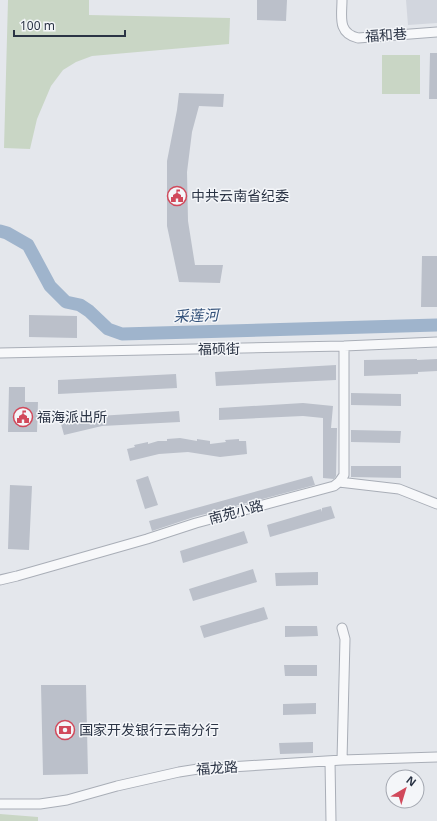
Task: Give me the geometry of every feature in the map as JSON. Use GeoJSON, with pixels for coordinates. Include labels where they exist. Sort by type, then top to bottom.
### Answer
{"type":"FeatureCollection","features":[{"type":"Feature","properties":{"kind":"street","name":"福和巷"},"geometry":{"type":"LineString","coordinates":[[342,0],[342,24],[346,32],[354,37],[358,38],[437,32]]}},
{"type":"Feature","properties":{"kind":"street","name":"福硕街"},"geometry":{"type":"LineString","coordinates":[[0,353],[344,346],[437,342]]}},
{"type":"Feature","properties":{"kind":"street"},"geometry":{"type":"LineString","coordinates":[[344,346],[344,475],[339,482],[399,489],[437,504]]}},
{"type":"Feature","properties":{"kind":"street","name":"南苑小路"},"geometry":{"type":"LineString","coordinates":[[0,580],[146,539],[196,523],[334,486],[339,482]]}},
{"type":"Feature","properties":{"kind":"street"},"geometry":{"type":"LineString","coordinates":[[342,628],[345,639],[342,760]]}},
{"type":"Feature","properties":{"kind":"street","name":"福龙路"},"geometry":{"type":"LineString","coordinates":[[0,804],[40,804],[67,800],[117,786],[198,769],[342,760],[437,757]]}},
{"type":"Feature","properties":{"kind":"street"},"geometry":{"type":"LineString","coordinates":[[330,761],[331,821]]}},
{"type":"Feature","properties":{"kind":"shaded area"},"geometry":{"type":"Polygon","coordinates":[[[406,0],[437,0],[437,23],[408,25],[406,0]]]}},
{"type":"Feature","properties":{"kind":"green space"},"geometry":{"type":"Polygon","coordinates":[[[8,0],[89,0],[89,15],[230,18],[229,44],[92,56],[76,62],[63,70],[51,86],[37,119],[30,149],[4,148],[8,0]]]}},
{"type":"Feature","properties":{"kind":"green space"},"geometry":{"type":"Polygon","coordinates":[[[382,55],[420,55],[420,94],[382,94],[382,55]]]}},
{"type":"Feature","properties":{"kind":"green space"},"geometry":{"type":"Polygon","coordinates":[[[0,814],[38,817],[38,821],[0,821],[0,814]]]}},
{"type":"Feature","properties":{"kind":"building"},"geometry":{"type":"Polygon","coordinates":[[[257,0],[287,0],[286,21],[257,20],[257,0]]]}},
{"type":"Feature","properties":{"kind":"building"},"geometry":{"type":"Polygon","coordinates":[[[430,53],[437,53],[437,99],[429,99],[430,53]]]}},
{"type":"Feature","properties":{"kind":"building","name":"中共云南省纪委"},"geometry":{"type":"Polygon","coordinates":[[[179,93],[224,94],[223,107],[199,106],[192,132],[187,172],[188,221],[195,265],[223,265],[220,283],[179,282],[167,226],[167,161],[179,93]]]}},
{"type":"Feature","properties":{"kind":"building"},"geometry":{"type":"Polygon","coordinates":[[[422,256],[437,256],[437,307],[421,307],[422,256]]]}},
{"type":"Feature","properties":{"kind":"building"},"geometry":{"type":"Polygon","coordinates":[[[29,315],[77,316],[77,338],[29,337],[29,315]]]}},
{"type":"Feature","properties":{"kind":"building"},"geometry":{"type":"Polygon","coordinates":[[[437,359],[437,371],[418,372],[418,374],[364,376],[364,360],[437,359]]]}},
{"type":"Feature","properties":{"kind":"building"},"geometry":{"type":"Polygon","coordinates":[[[336,365],[336,380],[216,386],[215,372],[336,365]]]}},
{"type":"Feature","properties":{"kind":"building"},"geometry":{"type":"Polygon","coordinates":[[[176,374],[177,388],[58,394],[58,380],[176,374]]]}},
{"type":"Feature","properties":{"kind":"building","name":"福海派出所"},"geometry":{"type":"Polygon","coordinates":[[[9,387],[25,387],[25,402],[38,402],[37,432],[8,432],[9,387]]]}},
{"type":"Feature","properties":{"kind":"building"},"geometry":{"type":"Polygon","coordinates":[[[351,393],[401,394],[401,406],[351,405],[351,393]]]}},
{"type":"Feature","properties":{"kind":"building"},"geometry":{"type":"Polygon","coordinates":[[[303,403],[333,406],[331,428],[337,428],[336,476],[334,479],[323,478],[323,418],[303,416],[219,420],[219,408],[303,403]]]}},
{"type":"Feature","properties":{"kind":"building"},"geometry":{"type":"Polygon","coordinates":[[[179,411],[180,422],[102,426],[64,435],[61,424],[98,416],[179,411]]]}},
{"type":"Feature","properties":{"kind":"building"},"geometry":{"type":"Polygon","coordinates":[[[351,430],[401,431],[400,443],[351,442],[351,430]]]}},
{"type":"Feature","properties":{"kind":"building"},"geometry":{"type":"Polygon","coordinates":[[[180,438],[197,441],[197,439],[210,441],[210,444],[226,442],[225,440],[239,439],[239,441],[246,441],[247,454],[220,457],[188,452],[159,454],[130,461],[127,449],[135,447],[134,445],[180,438]]]}},
{"type":"Feature","properties":{"kind":"building"},"geometry":{"type":"Polygon","coordinates":[[[351,466],[401,466],[401,478],[351,477],[351,466]]]}},
{"type":"Feature","properties":{"kind":"building"},"geometry":{"type":"Polygon","coordinates":[[[148,476],[158,505],[145,509],[136,480],[148,476]]]}},
{"type":"Feature","properties":{"kind":"building"},"geometry":{"type":"Polygon","coordinates":[[[312,476],[315,485],[194,517],[152,531],[149,521],[312,476]]]}},
{"type":"Feature","properties":{"kind":"building"},"geometry":{"type":"Polygon","coordinates":[[[10,485],[32,486],[29,550],[8,549],[10,485]]]}},
{"type":"Feature","properties":{"kind":"building"},"geometry":{"type":"Polygon","coordinates":[[[331,506],[335,518],[270,537],[267,525],[321,509],[322,512],[322,508],[331,506]]]}},
{"type":"Feature","properties":{"kind":"building"},"geometry":{"type":"Polygon","coordinates":[[[244,531],[248,543],[183,563],[180,551],[244,531]]]}},
{"type":"Feature","properties":{"kind":"building"},"geometry":{"type":"Polygon","coordinates":[[[253,569],[257,582],[193,601],[189,589],[253,569]]]}},
{"type":"Feature","properties":{"kind":"building"},"geometry":{"type":"Polygon","coordinates":[[[318,572],[318,585],[276,586],[275,573],[318,572]]]}},
{"type":"Feature","properties":{"kind":"building"},"geometry":{"type":"Polygon","coordinates":[[[264,607],[268,619],[204,638],[200,626],[264,607]]]}},
{"type":"Feature","properties":{"kind":"building"},"geometry":{"type":"Polygon","coordinates":[[[285,626],[317,626],[318,636],[285,637],[285,626]]]}},
{"type":"Feature","properties":{"kind":"building"},"geometry":{"type":"Polygon","coordinates":[[[284,665],[317,665],[317,676],[285,676],[284,665]]]}},
{"type":"Feature","properties":{"kind":"building","name":"国家开发银行云南分行"},"geometry":{"type":"Polygon","coordinates":[[[41,685],[86,685],[88,774],[43,775],[41,685]]]}},
{"type":"Feature","properties":{"kind":"building"},"geometry":{"type":"Polygon","coordinates":[[[316,703],[316,714],[283,715],[283,704],[316,703]]]}},
{"type":"Feature","properties":{"kind":"building"},"geometry":{"type":"Polygon","coordinates":[[[313,742],[313,753],[280,754],[279,743],[313,742]]]}},
{"type":"Feature","properties":{"kind":"waterway","name":"采莲河"},"geometry":{"type":"LineString","coordinates":[[0,231],[7,233],[28,245],[50,286],[66,302],[80,305],[89,311],[108,329],[122,334],[437,325]]}},
{"type":"Feature","properties":{"kind":"place","name":"中共云南省纪委"},"geometry":{"type":"Point","coordinates":[177,196]}},
{"type":"Feature","properties":{"kind":"place","name":"福海派出所"},"geometry":{"type":"Point","coordinates":[23,417]}},
{"type":"Feature","properties":{"kind":"place","name":"国家开发银行云南分行"},"geometry":{"type":"Point","coordinates":[65,730]}}]}
